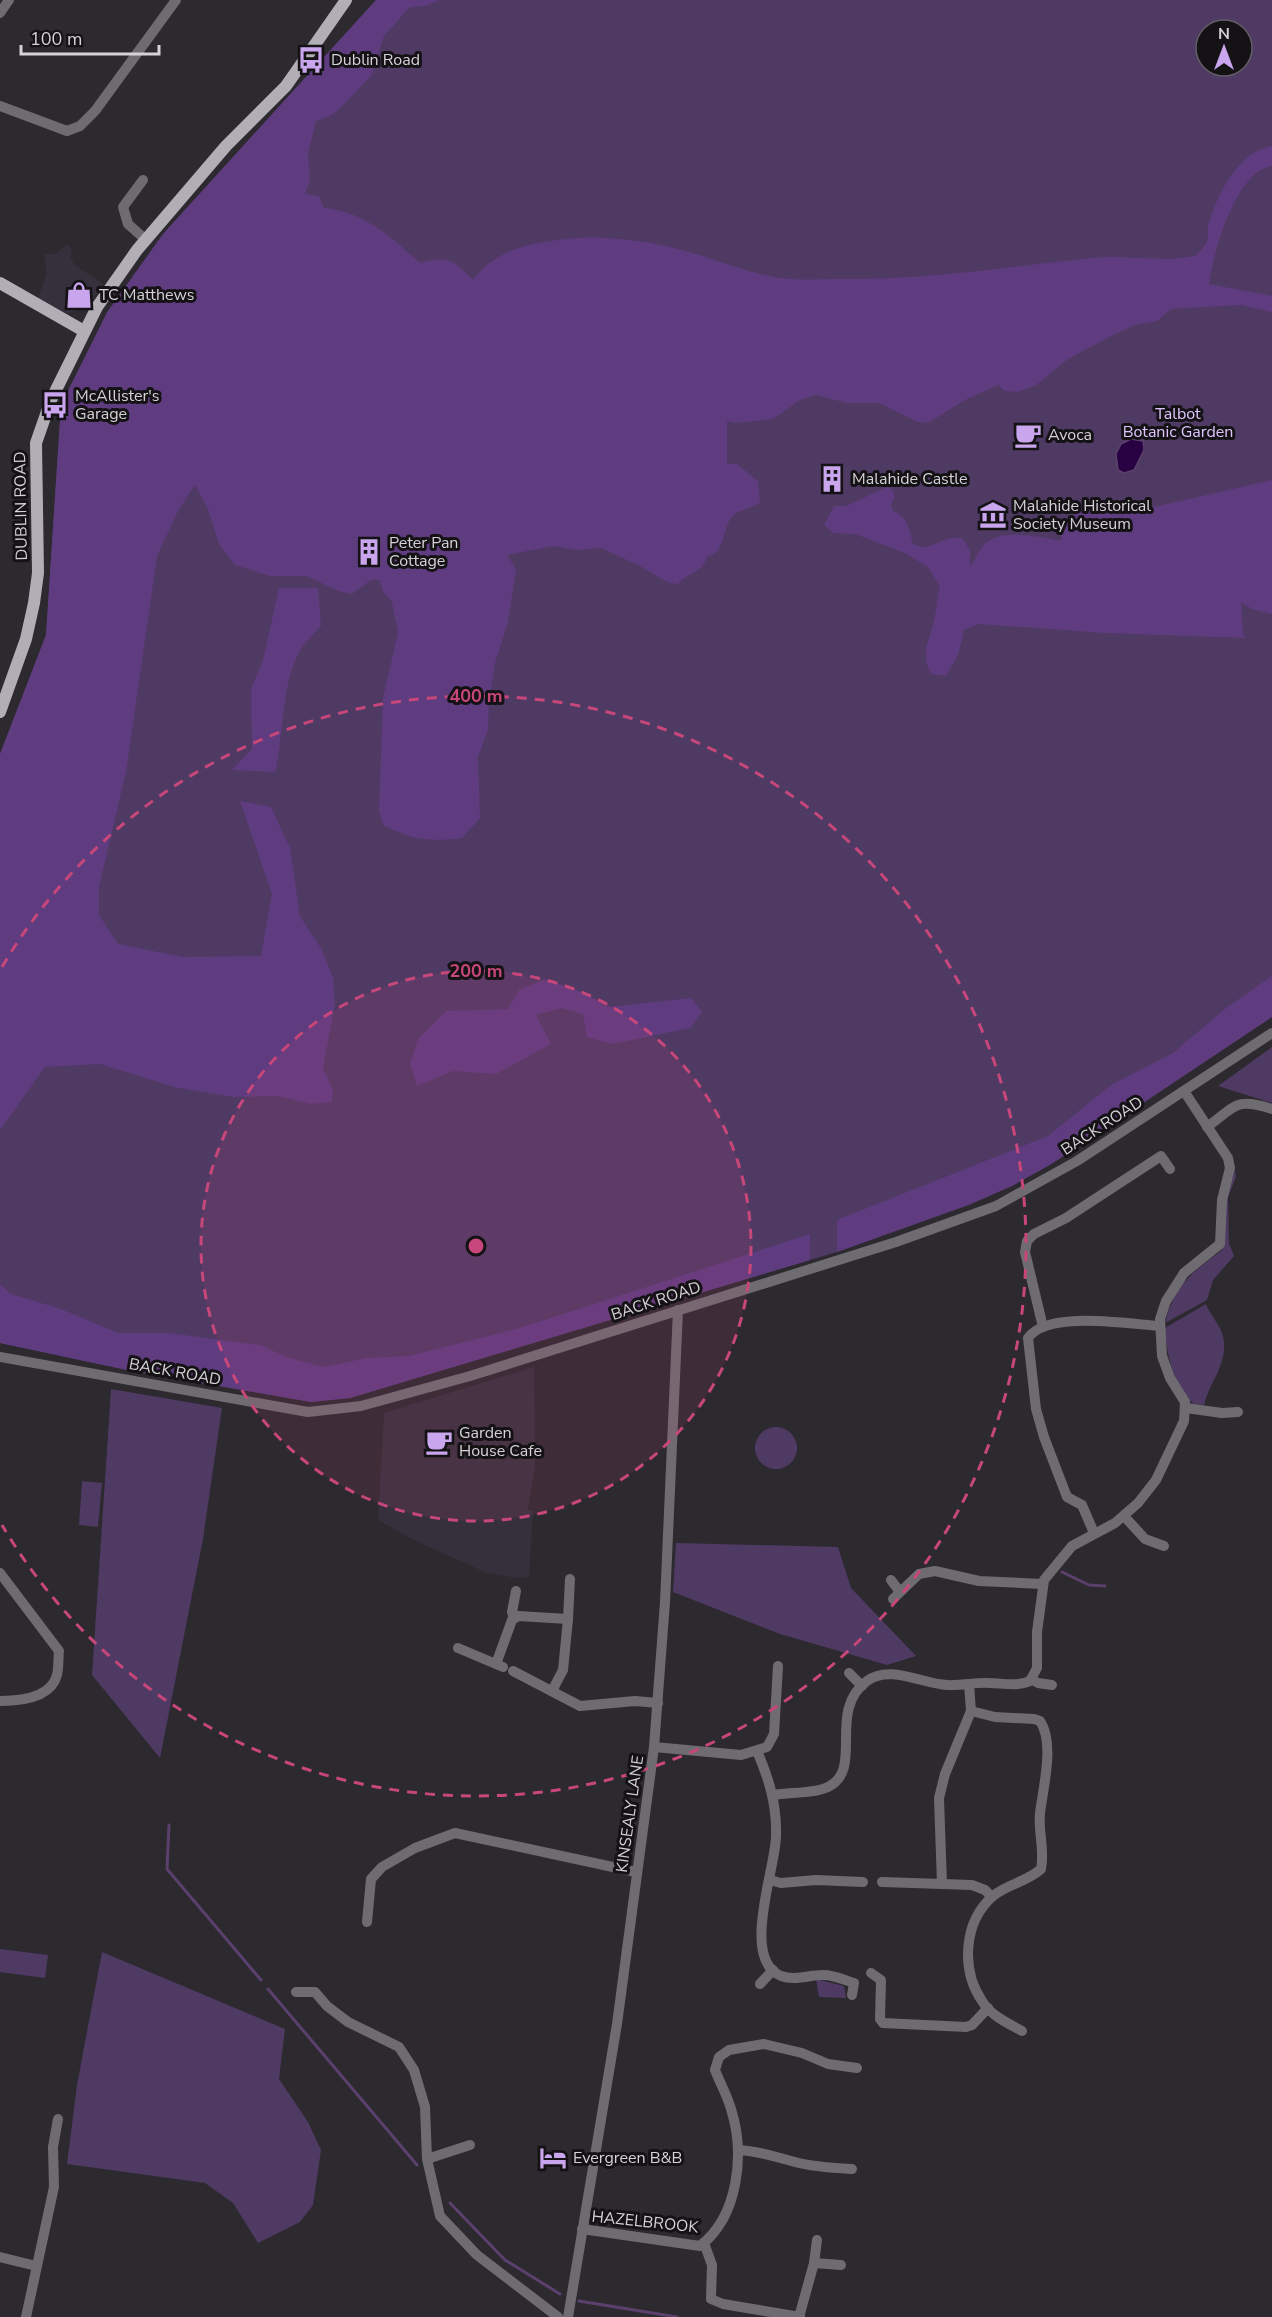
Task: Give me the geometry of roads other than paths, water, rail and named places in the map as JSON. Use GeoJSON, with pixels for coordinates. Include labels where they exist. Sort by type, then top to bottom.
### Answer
{"type":"FeatureCollection","features":[{"type":"Feature","properties":{"kind":"main road","name":"DUBLIN ROAD"},"geometry":{"type":"LineString","coordinates":[[0,712],[26,639],[38,573],[36,443],[44,414],[84,331],[97,307],[146,240],[226,146],[286,87],[346,0]]}},
{"type":"Feature","properties":{"kind":"main road"},"geometry":{"type":"LineString","coordinates":[[1,285],[84,331]]}},
{"type":"Feature","properties":{"kind":"street"},"geometry":{"type":"LineString","coordinates":[[0,13],[9,0]]}},
{"type":"Feature","properties":{"kind":"street"},"geometry":{"type":"LineString","coordinates":[[0,106],[67,131],[80,126],[95,111],[176,0]]}},
{"type":"Feature","properties":{"kind":"street"},"geometry":{"type":"LineString","coordinates":[[143,180],[123,207],[128,224],[146,240]]}},
{"type":"Feature","properties":{"kind":"street","name":"BACK ROAD"},"geometry":{"type":"LineString","coordinates":[[0,1357],[308,1412],[333,1411],[459,1379],[896,1242],[996,1206],[1077,1161],[1272,1033]]}},
{"type":"Feature","properties":{"kind":"street"},"geometry":{"type":"LineString","coordinates":[[773,1795],[827,1787],[843,1774],[847,1753],[844,1727],[848,1713],[862,1686],[876,1676],[887,1674],[948,1685],[1020,1684],[1031,1679],[1037,1668],[1036,1632],[1042,1584],[1067,1550],[1124,1516],[1156,1480],[1184,1421],[1186,1408],[1164,1365],[1159,1326],[1166,1301],[1175,1285],[1192,1265],[1218,1248],[1221,1239],[1222,1200],[1231,1163],[1184,1091]]}},
{"type":"Feature","properties":{"kind":"street"},"geometry":{"type":"LineString","coordinates":[[1207,1127],[1238,1103],[1246,1102],[1272,1109]]}},
{"type":"Feature","properties":{"kind":"street"},"geometry":{"type":"LineString","coordinates":[[1043,1327],[1025,1252],[1027,1241],[1034,1234],[1066,1218],[1161,1156],[1170,1169]]}},
{"type":"Feature","properties":{"kind":"street","name":"KINSEALY LANE"},"geometry":{"type":"LineString","coordinates":[[568,2317],[616,2024],[654,1748],[665,1602],[678,1310]]}},
{"type":"Feature","properties":{"kind":"street"},"geometry":{"type":"LineString","coordinates":[[1094,1533],[1085,1509],[1067,1497],[1038,1418],[1027,1343],[1031,1334],[1043,1327],[1080,1320],[1159,1326]]}},
{"type":"Feature","properties":{"kind":"street"},"geometry":{"type":"LineString","coordinates":[[1186,1408],[1222,1413],[1238,1412]]}},
{"type":"Feature","properties":{"kind":"street"},"geometry":{"type":"LineString","coordinates":[[1124,1516],[1145,1539],[1164,1546]]}},
{"type":"Feature","properties":{"kind":"street"},"geometry":{"type":"LineString","coordinates":[[891,1580],[896,1595],[920,1574],[935,1571],[979,1581],[1042,1584]]}},
{"type":"Feature","properties":{"kind":"street"},"geometry":{"type":"LineString","coordinates":[[0,1573],[59,1651],[58,1674],[48,1688],[39,1695],[0,1701]]}},
{"type":"Feature","properties":{"kind":"street"},"geometry":{"type":"LineString","coordinates":[[552,1692],[563,1670],[570,1579]]}},
{"type":"Feature","properties":{"kind":"street"},"geometry":{"type":"LineString","coordinates":[[504,1668],[514,1618],[512,1612],[516,1591]]}},
{"type":"Feature","properties":{"kind":"street"},"geometry":{"type":"LineString","coordinates":[[514,1618],[518,1616],[568,1618]]}},
{"type":"Feature","properties":{"kind":"street"},"geometry":{"type":"LineString","coordinates":[[458,1648],[580,1706],[635,1701],[658,1703]]}},
{"type":"Feature","properties":{"kind":"street"},"geometry":{"type":"LineString","coordinates":[[654,1748],[741,1755],[758,1751],[771,1743],[774,1734],[778,1666]]}},
{"type":"Feature","properties":{"kind":"street"},"geometry":{"type":"LineString","coordinates":[[849,1673],[862,1686]]}},
{"type":"Feature","properties":{"kind":"street"},"geometry":{"type":"LineString","coordinates":[[1031,1679],[1038,1683],[1052,1685]]}},
{"type":"Feature","properties":{"kind":"street"},"geometry":{"type":"LineString","coordinates":[[942,1884],[939,1798],[945,1774],[971,1711],[969,1684]]}},
{"type":"Feature","properties":{"kind":"street"},"geometry":{"type":"LineString","coordinates":[[971,1711],[995,1717],[1034,1719],[1040,1721],[1046,1735],[1046,1767],[1040,1815],[1043,1858],[1041,1869],[992,1897],[976,1919],[967,1950],[972,1981],[988,2008],[995,2016],[1022,2031]]}},
{"type":"Feature","properties":{"kind":"street"},"geometry":{"type":"LineString","coordinates":[[758,1751],[773,1795],[777,1837],[760,1929],[765,1956],[773,1970],[781,1976],[796,1978],[825,1974],[850,1981],[854,1983],[852,1995]]}},
{"type":"Feature","properties":{"kind":"street"},"geometry":{"type":"LineString","coordinates":[[367,1922],[371,1879],[382,1867],[415,1848],[454,1833],[636,1872]]}},
{"type":"Feature","properties":{"kind":"street"},"geometry":{"type":"LineString","coordinates":[[770,1881],[781,1883],[816,1880],[863,1882]]}},
{"type":"Feature","properties":{"kind":"street"},"geometry":{"type":"LineString","coordinates":[[882,1882],[980,1887],[992,1897]]}},
{"type":"Feature","properties":{"kind":"street"},"geometry":{"type":"LineString","coordinates":[[759,1984],[773,1970]]}},
{"type":"Feature","properties":{"kind":"street"},"geometry":{"type":"LineString","coordinates":[[871,1973],[881,1980],[880,2019],[884,2023],[966,2026],[972,2025],[988,2008]]}},
{"type":"Feature","properties":{"kind":"street"},"geometry":{"type":"LineString","coordinates":[[296,1992],[315,1992],[327,2006],[348,2022],[399,2047],[414,2070],[425,2107],[427,2159],[440,2216],[457,2237],[558,2317]]}},
{"type":"Feature","properties":{"kind":"street","name":"HAZELBROOK"},"geometry":{"type":"LineString","coordinates":[[582,2229],[700,2246],[711,2238],[724,2218],[733,2192],[739,2150],[731,2108],[715,2070],[719,2057],[729,2050],[764,2044],[802,2053],[828,2064],[843,2061],[857,2068]]}},
{"type":"Feature","properties":{"kind":"street"},"geometry":{"type":"LineString","coordinates":[[26,2317],[54,2187],[53,2146],[58,2119]]}},
{"type":"Feature","properties":{"kind":"street"},"geometry":{"type":"LineString","coordinates":[[427,2159],[470,2145]]}},
{"type":"Feature","properties":{"kind":"street"},"geometry":{"type":"LineString","coordinates":[[739,2150],[775,2154],[794,2162],[825,2168],[852,2169]]}},
{"type":"Feature","properties":{"kind":"street"},"geometry":{"type":"LineString","coordinates":[[800,2317],[814,2263],[817,2240]]}},
{"type":"Feature","properties":{"kind":"street","name":"HAZELBROOK"},"geometry":{"type":"LineString","coordinates":[[704,2243],[712,2265],[711,2299],[723,2304],[800,2317]]}},
{"type":"Feature","properties":{"kind":"street"},"geometry":{"type":"LineString","coordinates":[[0,2258],[36,2266]]}},
{"type":"Feature","properties":{"kind":"street"},"geometry":{"type":"LineString","coordinates":[[814,2263],[841,2265]]}},
{"type":"Feature","properties":{"kind":"waterway"},"geometry":{"type":"LineString","coordinates":[[1062,1572],[1089,1585],[1105,1586]]}},
{"type":"Feature","properties":{"kind":"waterway"},"geometry":{"type":"LineString","coordinates":[[169,1825],[167,1869],[261,1980]]}},
{"type":"Feature","properties":{"kind":"waterway"},"geometry":{"type":"LineString","coordinates":[[268,1989],[417,2165]]}},
{"type":"Feature","properties":{"kind":"waterway"},"geometry":{"type":"LineString","coordinates":[[450,2203],[505,2260],[560,2294]]}},
{"type":"Feature","properties":{"kind":"waterway"},"geometry":{"type":"LineString","coordinates":[[579,2301],[677,2317]]}},
{"type":"Feature","properties":{"kind":"place","name":"Dublin Road"},"geometry":{"type":"Point","coordinates":[311,60]}},
{"type":"Feature","properties":{"kind":"place","name":"TC Matthews"},"geometry":{"type":"Point","coordinates":[79,295]}},
{"type":"Feature","properties":{"kind":"place","name":"McAllister's Garage"},"geometry":{"type":"Point","coordinates":[55,405]}},
{"type":"Feature","properties":{"kind":"place","name":"Avoca"},"geometry":{"type":"Point","coordinates":[1028,435]}},
{"type":"Feature","properties":{"kind":"place","name":"Malahide Castle"},"geometry":{"type":"Point","coordinates":[832,479]}},
{"type":"Feature","properties":{"kind":"place","name":"Malahide Historical Society Museum"},"geometry":{"type":"Point","coordinates":[993,515]}},
{"type":"Feature","properties":{"kind":"place","name":"Peter Pan Cottage"},"geometry":{"type":"Point","coordinates":[369,552]}},
{"type":"Feature","properties":{"kind":"place","name":"Garden House Cafe"},"geometry":{"type":"Point","coordinates":[439,1442]}},
{"type":"Feature","properties":{"kind":"place","name":"Evergreen B&B"},"geometry":{"type":"Point","coordinates":[553,2158]}},
{"type":"Feature","properties":{"kind":"park label","name":"Talbot Botanic Garden"},"geometry":{"type":"Point","coordinates":[1178,423]}}]}
